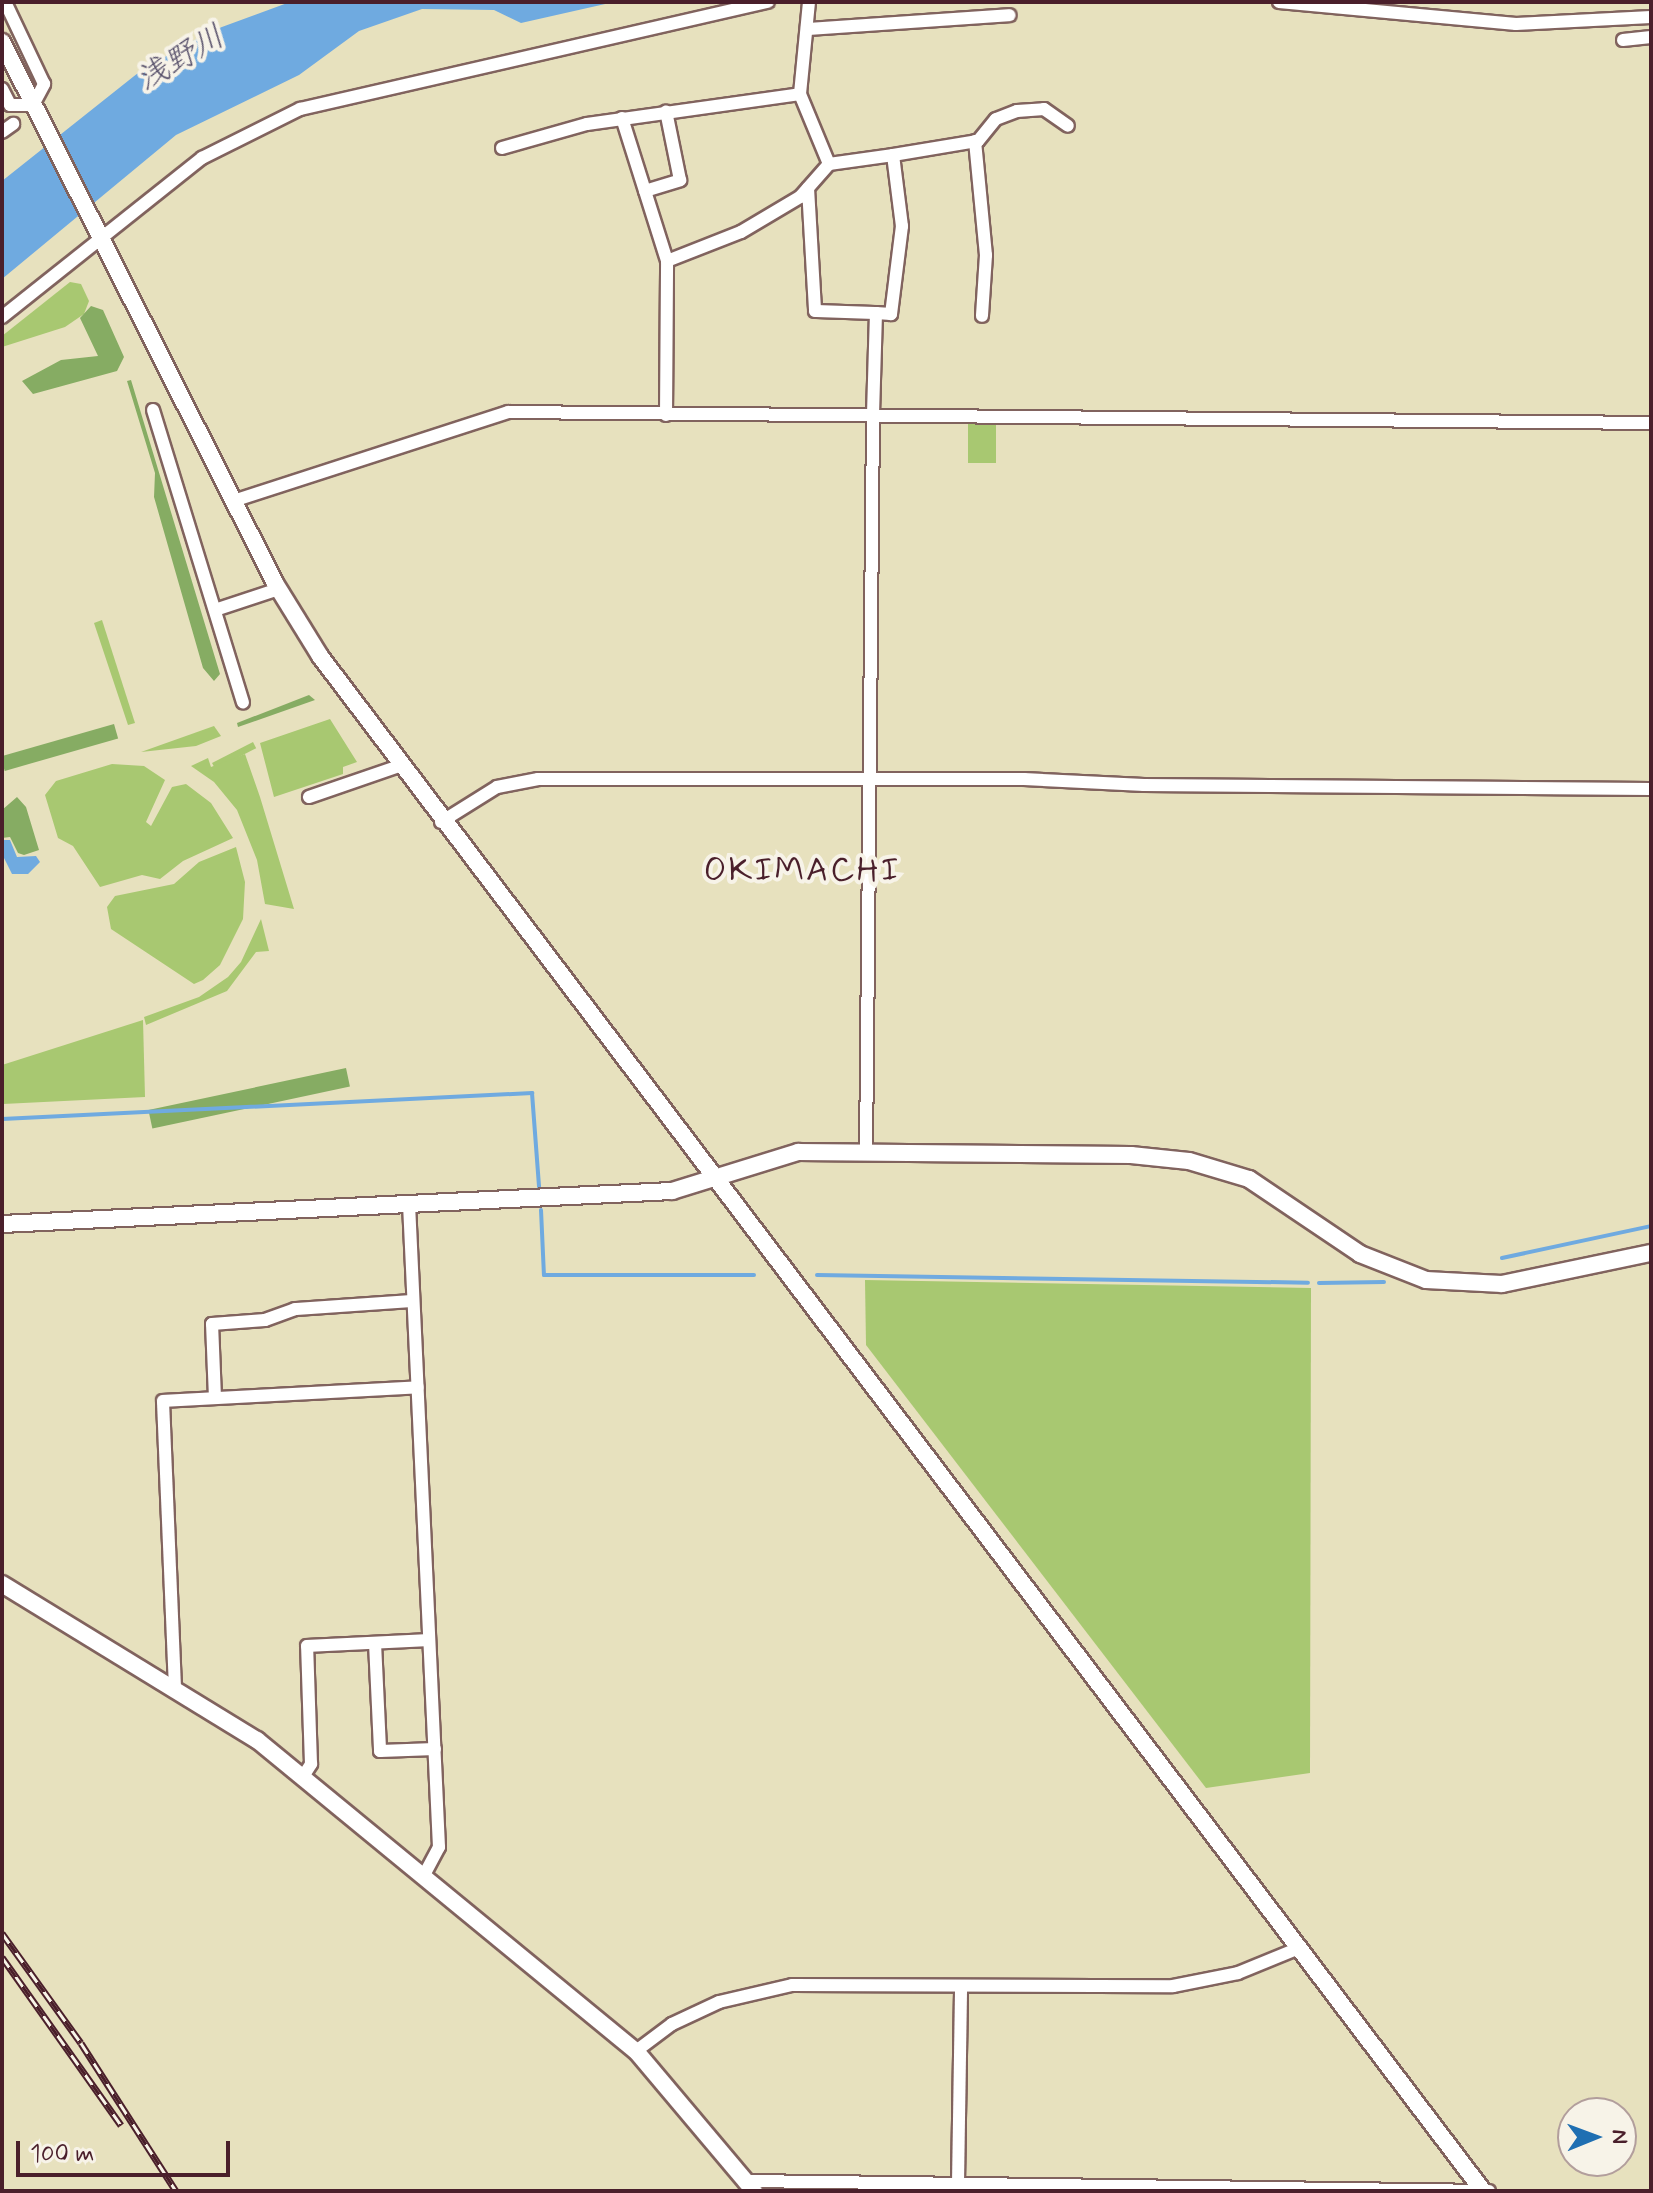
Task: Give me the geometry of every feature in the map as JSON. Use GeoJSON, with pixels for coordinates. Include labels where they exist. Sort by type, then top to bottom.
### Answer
{"type":"FeatureCollection","features":[{"type":"Feature","properties":{"kind":"street"},"geometry":{"type":"LineString","coordinates":[[5,2],[44,84],[35,109]]}},
{"type":"Feature","properties":{"kind":"street"},"geometry":{"type":"LineString","coordinates":[[2,317],[98,233],[202,158],[300,109],[768,2]]}},
{"type":"Feature","properties":{"kind":"street"},"geometry":{"type":"LineString","coordinates":[[809,2],[800,94],[829,164]]}},
{"type":"Feature","properties":{"kind":"street"},"geometry":{"type":"LineString","coordinates":[[1279,2],[1516,24],[1651,17]]}},
{"type":"Feature","properties":{"kind":"street"},"geometry":{"type":"LineString","coordinates":[[807,29],[1010,15]]}},
{"type":"Feature","properties":{"kind":"street"},"geometry":{"type":"LineString","coordinates":[[1623,40],[1651,37]]}},
{"type":"Feature","properties":{"kind":"street"},"geometry":{"type":"LineString","coordinates":[[2,42],[279,589],[399,766],[1485,2191]]}},
{"type":"Feature","properties":{"kind":"street"},"geometry":{"type":"LineString","coordinates":[[2,89],[10,105],[35,109]]}},
{"type":"Feature","properties":{"kind":"street"},"geometry":{"type":"LineString","coordinates":[[502,148],[622,118],[800,94]]}},
{"type":"Feature","properties":{"kind":"street"},"geometry":{"type":"LineString","coordinates":[[667,261],[741,232],[808,188],[829,164],[975,141],[996,119],[1017,111],[1044,109],[1068,126]]}},
{"type":"Feature","properties":{"kind":"street"},"geometry":{"type":"LineString","coordinates":[[645,191],[680,180],[666,111]]}},
{"type":"Feature","properties":{"kind":"street"},"geometry":{"type":"LineString","coordinates":[[622,118],[667,261],[666,415]]}},
{"type":"Feature","properties":{"kind":"street"},"geometry":{"type":"LineString","coordinates":[[2,132],[13,124]]}},
{"type":"Feature","properties":{"kind":"street"},"geometry":{"type":"LineString","coordinates":[[975,141],[986,255],[982,316]]}},
{"type":"Feature","properties":{"kind":"street"},"geometry":{"type":"LineString","coordinates":[[808,188],[815,311],[891,314],[900,240],[893,155]]}},
{"type":"Feature","properties":{"kind":"street"},"geometry":{"type":"LineString","coordinates":[[866,1152],[867,780],[876,313]]}},
{"type":"Feature","properties":{"kind":"street"},"geometry":{"type":"LineString","coordinates":[[153,410],[243,702]]}},
{"type":"Feature","properties":{"kind":"street"},"geometry":{"type":"LineString","coordinates":[[233,501],[508,412],[1651,423]]}},
{"type":"Feature","properties":{"kind":"street"},"geometry":{"type":"LineString","coordinates":[[215,610],[279,589]]}},
{"type":"Feature","properties":{"kind":"street"},"geometry":{"type":"LineString","coordinates":[[309,797],[399,766]]}},
{"type":"Feature","properties":{"kind":"street"},"geometry":{"type":"LineString","coordinates":[[441,822],[497,787],[538,779],[1651,789]]}},
{"type":"Feature","properties":{"kind":"street"},"geometry":{"type":"LineString","coordinates":[[2,1224],[672,1191],[714,1181],[777,1156],[866,1152],[1131,1155],[1189,1161],[1272,1191],[1373,1260],[1446,1283],[1502,1284],[1651,1253]]}},
{"type":"Feature","properties":{"kind":"street"},"geometry":{"type":"LineString","coordinates":[[409,1204],[439,1847],[423,1877]]}},
{"type":"Feature","properties":{"kind":"street"},"geometry":{"type":"LineString","coordinates":[[215,1398],[212,1324],[265,1320],[295,1309],[413,1301]]}},
{"type":"Feature","properties":{"kind":"street"},"geometry":{"type":"LineString","coordinates":[[175,1688],[163,1401],[418,1387]]}},
{"type":"Feature","properties":{"kind":"street"},"geometry":{"type":"LineString","coordinates":[[2,1584],[257,1740],[636,2051],[750,2186],[958,2183],[1485,2191]]}},
{"type":"Feature","properties":{"kind":"street"},"geometry":{"type":"LineString","coordinates":[[302,1778],[311,1764],[307,1646],[429,1640]]}},
{"type":"Feature","properties":{"kind":"street"},"geometry":{"type":"LineString","coordinates":[[375,1643],[380,1751],[435,1749]]}},
{"type":"Feature","properties":{"kind":"street"},"geometry":{"type":"LineString","coordinates":[[636,2051],[672,2024],[760,1991],[811,1983],[1173,1986],[1238,1973],[1299,1948]]}},
{"type":"Feature","properties":{"kind":"street"},"geometry":{"type":"LineString","coordinates":[[958,2183],[961,1986]]}},
{"type":"Feature","properties":{"kind":"green space"},"geometry":{"type":"Polygon","coordinates":[[[70,282],[81,284],[89,301],[84,314],[65,327],[2,347],[2,336],[70,282]]]}},
{"type":"Feature","properties":{"kind":"green space"},"geometry":{"type":"Polygon","coordinates":[[[91,306],[103,310],[124,357],[117,371],[33,394],[22,381],[61,360],[98,356],[80,318],[91,306]]]}},
{"type":"Feature","properties":{"kind":"green space"},"geometry":{"type":"Polygon","coordinates":[[[131,380],[220,674],[214,681],[203,668],[154,497],[155,473],[127,381],[131,380]]]}},
{"type":"Feature","properties":{"kind":"green space"},"geometry":{"type":"Polygon","coordinates":[[[968,423],[996,423],[996,463],[968,463],[968,423]]]}},
{"type":"Feature","properties":{"kind":"green space"},"geometry":{"type":"Polygon","coordinates":[[[102,620],[135,723],[128,725],[94,623],[102,620]]]}},
{"type":"Feature","properties":{"kind":"green space"},"geometry":{"type":"Polygon","coordinates":[[[309,695],[315,700],[238,727],[237,723],[309,695]]]}},
{"type":"Feature","properties":{"kind":"green space"},"geometry":{"type":"Polygon","coordinates":[[[330,719],[357,762],[343,767],[343,774],[274,797],[260,743],[330,719]]]}},
{"type":"Feature","properties":{"kind":"green space"},"geometry":{"type":"Polygon","coordinates":[[[114,724],[118,738],[5,771],[2,756],[114,724]]]}},
{"type":"Feature","properties":{"kind":"green space"},"geometry":{"type":"Polygon","coordinates":[[[214,726],[221,736],[196,746],[141,752],[214,726]]]}},
{"type":"Feature","properties":{"kind":"green space"},"geometry":{"type":"Polygon","coordinates":[[[253,742],[256,748],[215,769],[212,763],[253,742]]]}},
{"type":"Feature","properties":{"kind":"green space"},"geometry":{"type":"Polygon","coordinates":[[[245,754],[294,909],[265,904],[257,860],[237,810],[214,782],[191,766],[208,758],[211,767],[245,754]]]}},
{"type":"Feature","properties":{"kind":"green space"},"geometry":{"type":"Polygon","coordinates":[[[112,764],[144,766],[165,780],[146,822],[151,826],[172,787],[186,784],[211,803],[233,838],[183,861],[160,879],[142,875],[100,887],[73,846],[58,838],[45,795],[56,781],[112,764]]]}},
{"type":"Feature","properties":{"kind":"green space"},"geometry":{"type":"Polygon","coordinates":[[[17,797],[26,807],[39,850],[24,855],[18,853],[10,837],[2,838],[2,810],[17,797]]]}},
{"type":"Feature","properties":{"kind":"green space"},"geometry":{"type":"Polygon","coordinates":[[[236,847],[245,882],[243,919],[220,965],[203,980],[194,984],[111,929],[107,907],[115,896],[174,884],[199,862],[236,847]]]}},
{"type":"Feature","properties":{"kind":"green space"},"geometry":{"type":"Polygon","coordinates":[[[261,919],[269,951],[256,952],[227,991],[146,1025],[144,1017],[199,997],[228,977],[241,962],[261,919]]]}},
{"type":"Feature","properties":{"kind":"green space"},"geometry":{"type":"Polygon","coordinates":[[[143,1020],[145,1097],[3,1104],[2,1065],[143,1020]]]}},
{"type":"Feature","properties":{"kind":"green space"},"geometry":{"type":"Polygon","coordinates":[[[346,1068],[350,1087],[152,1129],[148,1110],[346,1068]]]}},
{"type":"Feature","properties":{"kind":"green space"},"geometry":{"type":"Polygon","coordinates":[[[865,1280],[1311,1288],[1310,1773],[1206,1788],[866,1345],[865,1280]]]}},
{"type":"Feature","properties":{"kind":"water","name":"浅野川"},"geometry":{"type":"Polygon","coordinates":[[[290,2],[614,2],[521,23],[494,10],[422,9],[359,31],[299,75],[176,135],[2,279],[2,181],[143,69],[211,31],[290,2]]]}},
{"type":"Feature","properties":{"kind":"water"},"geometry":{"type":"Polygon","coordinates":[[[3,840],[10,840],[17,857],[36,856],[40,862],[28,874],[12,874],[2,854],[3,840]]]}},
{"type":"Feature","properties":{"kind":"waterway"},"geometry":{"type":"LineString","coordinates":[[2,1119],[532,1093],[539,1187]]}},
{"type":"Feature","properties":{"kind":"waterway"},"geometry":{"type":"LineString","coordinates":[[541,1210],[544,1275],[754,1275]]}},
{"type":"Feature","properties":{"kind":"waterway"},"geometry":{"type":"LineString","coordinates":[[1502,1258],[1651,1226]]}},
{"type":"Feature","properties":{"kind":"waterway"},"geometry":{"type":"LineString","coordinates":[[817,1275],[1308,1283]]}},
{"type":"Feature","properties":{"kind":"waterway"},"geometry":{"type":"LineString","coordinates":[[1319,1283],[1384,1282]]}},
{"type":"Feature","properties":{"kind":"railway"},"geometry":{"type":"LineString","coordinates":[[2,1933],[81,2043],[176,2191]]}},
{"type":"Feature","properties":{"kind":"railway"},"geometry":{"type":"LineString","coordinates":[[2,1957],[121,2125]]}},
{"type":"Feature","properties":{"kind":"district","name":"OKIMACHI"},"geometry":{"type":"Point","coordinates":[802,871]}}]}
